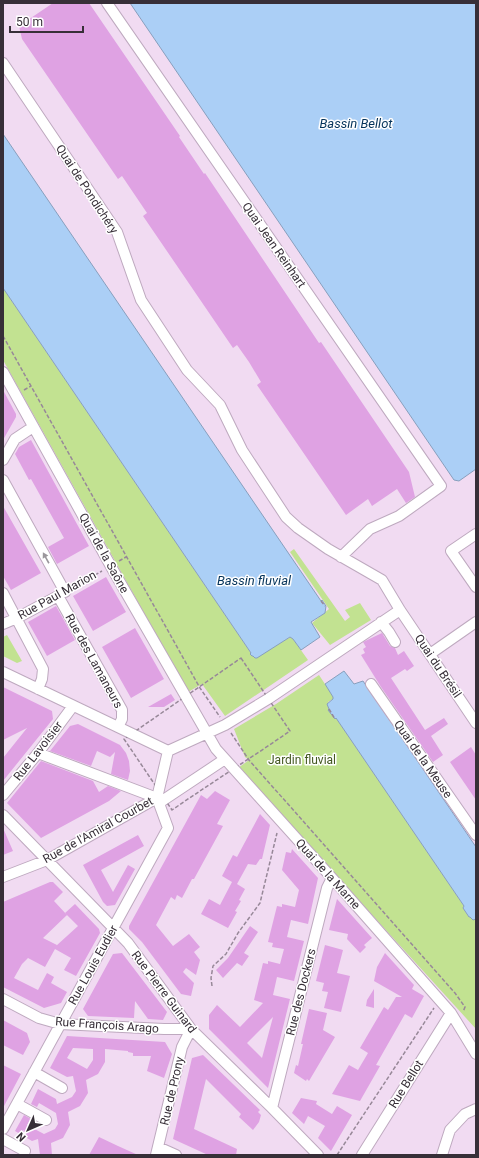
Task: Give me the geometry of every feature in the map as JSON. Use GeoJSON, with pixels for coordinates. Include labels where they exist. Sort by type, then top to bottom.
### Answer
{"type":"FeatureCollection","features":[{"type":"Feature","properties":{"kind":"street","name":"Quai Jean Reinhart"},"geometry":{"type":"LineString","coordinates":[[107,3],[441,486],[399,516],[370,529],[341,557]]}},
{"type":"Feature","properties":{"kind":"street","name":"Quai de Pondichéry"},"geometry":{"type":"LineString","coordinates":[[3,63],[117,232],[141,300],[187,370],[220,405],[242,450],[286,516],[311,538],[382,580],[400,610]]}},
{"type":"Feature","properties":{"kind":"street","name":"Quai de la Saône"},"geometry":{"type":"LineString","coordinates":[[3,372],[207,734]]}},
{"type":"Feature","properties":{"kind":"street"},"geometry":{"type":"LineString","coordinates":[[3,460],[15,439],[33,427]]}},
{"type":"Feature","properties":{"kind":"street","name":"Rue des Lamaneurs"},"geometry":{"type":"LineString","coordinates":[[3,480],[122,710],[120,723]]}},
{"type":"Feature","properties":{"kind":"street"},"geometry":{"type":"LineString","coordinates":[[476,534],[451,551],[476,587]]}},
{"type":"Feature","properties":{"kind":"street"},"geometry":{"type":"LineString","coordinates":[[3,594],[43,669],[42,680],[38,689]]}},
{"type":"Feature","properties":{"kind":"street","name":"Rue Paul Marion"},"geometry":{"type":"LineString","coordinates":[[3,624],[61,594]]}},
{"type":"Feature","properties":{"kind":"street"},"geometry":{"type":"LineString","coordinates":[[3,672],[73,706],[120,723],[168,751],[225,725],[268,699],[400,610]]}},
{"type":"Feature","properties":{"kind":"street","name":"Quai du Brésil"},"geometry":{"type":"LineString","coordinates":[[400,610],[476,723]]}},
{"type":"Feature","properties":{"kind":"street"},"geometry":{"type":"LineString","coordinates":[[381,622],[389,632],[394,642]]}},
{"type":"Feature","properties":{"kind":"street"},"geometry":{"type":"LineString","coordinates":[[430,654],[476,622]]}},
{"type":"Feature","properties":{"kind":"street","name":"Quai de la Meuse"},"geometry":{"type":"LineString","coordinates":[[371,684],[476,835]]}},
{"type":"Feature","properties":{"kind":"street","name":"Rue Lavoisier"},"geometry":{"type":"LineString","coordinates":[[3,795],[38,753],[73,706]]}},
{"type":"Feature","properties":{"kind":"street","name":"Quai de la Marne"},"geometry":{"type":"LineString","coordinates":[[207,734],[216,749],[451,1013],[476,1054]]}},
{"type":"Feature","properties":{"kind":"street","name":"Rue de l'Amiral Courbet"},"geometry":{"type":"LineString","coordinates":[[3,878],[47,860],[158,801],[168,751]]}},
{"type":"Feature","properties":{"kind":"street"},"geometry":{"type":"LineString","coordinates":[[38,753],[158,801],[225,759]]}},
{"type":"Feature","properties":{"kind":"street","name":"Rue Louis Eudier"},"geometry":{"type":"LineString","coordinates":[[3,1129],[11,1109],[34,1072],[168,828],[158,801]]}},
{"type":"Feature","properties":{"kind":"street","name":"Rue Pierre Guinard"},"geometry":{"type":"LineString","coordinates":[[3,815],[128,943],[191,1029],[318,1155]]}},
{"type":"Feature","properties":{"kind":"street","name":"Rue des Dockers"},"geometry":{"type":"LineString","coordinates":[[272,1108],[327,888],[332,878]]}},
{"type":"Feature","properties":{"kind":"street","name":"Rue François Arago"},"geometry":{"type":"LineString","coordinates":[[3,999],[39,1018],[60,1024],[191,1029]]}},
{"type":"Feature","properties":{"kind":"street","name":"Rue Bellot"},"geometry":{"type":"LineString","coordinates":[[362,1155],[451,1013]]}},
{"type":"Feature","properties":{"kind":"street","name":"Rue de Prony"},"geometry":{"type":"LineString","coordinates":[[157,1151],[182,1047],[191,1029]]}},
{"type":"Feature","properties":{"kind":"street"},"geometry":{"type":"LineString","coordinates":[[34,1072],[62,1088]]}},
{"type":"Feature","properties":{"kind":"street"},"geometry":{"type":"LineString","coordinates":[[11,1109],[46,1120]]}},
{"type":"Feature","properties":{"kind":"street"},"geometry":{"type":"LineString","coordinates":[[442,1155],[450,1130],[465,1114],[476,1109]]}},
{"type":"Feature","properties":{"kind":"street"},"geometry":{"type":"LineString","coordinates":[[3,1139],[26,1151]]}},
{"type":"Feature","properties":{"kind":"street"},"geometry":{"type":"LineString","coordinates":[[157,1151],[176,1155]]}},
{"type":"Feature","properties":{"kind":"path"},"geometry":{"type":"LineString","coordinates":[[3,336],[4,341],[196,681],[249,760],[455,993],[465,1007]]}},
{"type":"Feature","properties":{"kind":"path","name":"Rue Paul Marion"},"geometry":{"type":"LineString","coordinates":[[61,594],[111,566]]}},
{"type":"Feature","properties":{"kind":"path"},"geometry":{"type":"LineString","coordinates":[[321,601],[325,606]]}},
{"type":"Feature","properties":{"kind":"path"},"geometry":{"type":"LineString","coordinates":[[329,710],[335,719]]}},
{"type":"Feature","properties":{"kind":"path"},"geometry":{"type":"LineString","coordinates":[[212,986],[210,978],[213,966],[226,954],[238,933],[260,903],[277,833],[284,824]]}},
{"type":"Feature","properties":{"kind":"path"},"geometry":{"type":"LineString","coordinates":[[337,1155],[439,1000]]}},
{"type":"Feature","properties":{"kind":"green space"},"geometry":{"type":"Polygon","coordinates":[[[3,288],[253,656],[291,637],[308,660],[225,716],[202,684],[188,692],[3,360],[3,288]]]}},
{"type":"Feature","properties":{"kind":"green space"},"geometry":{"type":"Polygon","coordinates":[[[294,549],[345,621],[350,617],[345,610],[360,603],[371,620],[330,645],[312,623],[329,609],[290,552],[294,549]]]}},
{"type":"Feature","properties":{"kind":"green space"},"geometry":{"type":"Polygon","coordinates":[[[7,635],[22,661],[17,663],[3,656],[3,637],[7,635]]]}},
{"type":"Feature","properties":{"kind":"green space","name":"Jardin fluvial"},"geometry":{"type":"Polygon","coordinates":[[[319,675],[333,696],[333,699],[328,702],[330,709],[464,906],[463,908],[469,917],[476,919],[476,1029],[238,768],[249,760],[245,757],[234,729],[276,704],[319,675]]]}},
{"type":"Feature","properties":{"kind":"water","name":"Bassin Bellot"},"geometry":{"type":"Polygon","coordinates":[[[130,3],[476,3],[476,469],[459,481],[454,480],[130,3]]]}},
{"type":"Feature","properties":{"kind":"water","name":"Bassin fluvial"},"geometry":{"type":"Polygon","coordinates":[[[3,134],[321,601],[322,600],[326,606],[325,613],[311,622],[320,637],[301,650],[290,637],[257,658],[250,654],[251,653],[3,288],[3,134]]]}},
{"type":"Feature","properties":{"kind":"water"},"geometry":{"type":"Polygon","coordinates":[[[344,671],[354,684],[363,681],[476,847],[476,919],[473,920],[469,917],[463,908],[464,906],[336,718],[335,719],[328,710],[327,704],[333,699],[333,697],[325,684],[344,671]]]}},
{"type":"Feature","properties":{"kind":"building"},"geometry":{"type":"Polygon","coordinates":[[[53,3],[89,3],[319,343],[321,342],[409,472],[415,497],[406,503],[397,489],[372,506],[368,499],[346,515],[257,385],[261,382],[249,362],[237,345],[233,348],[143,216],[147,213],[122,176],[118,179],[22,39],[19,26],[53,3]]]}},
{"type":"Feature","properties":{"kind":"building"},"geometry":{"type":"Polygon","coordinates":[[[3,390],[16,414],[16,417],[3,440],[3,390]]]}},
{"type":"Feature","properties":{"kind":"building"},"geometry":{"type":"Polygon","coordinates":[[[31,440],[89,546],[57,564],[48,547],[64,538],[31,479],[29,480],[15,454],[19,447],[31,440]]]}},
{"type":"Feature","properties":{"kind":"building"},"geometry":{"type":"Polygon","coordinates":[[[3,506],[41,573],[11,590],[3,576],[3,506]]]}},
{"type":"Feature","properties":{"kind":"building"},"geometry":{"type":"Polygon","coordinates":[[[106,577],[126,612],[93,631],[73,596],[106,577]]]}},
{"type":"Feature","properties":{"kind":"building"},"geometry":{"type":"Polygon","coordinates":[[[56,606],[75,640],[47,656],[28,622],[56,606]]]}},
{"type":"Feature","properties":{"kind":"building"},"geometry":{"type":"Polygon","coordinates":[[[135,628],[164,679],[131,698],[102,647],[135,628]]]}},
{"type":"Feature","properties":{"kind":"building"},"geometry":{"type":"Polygon","coordinates":[[[382,633],[390,646],[395,648],[398,655],[404,651],[414,666],[407,671],[405,669],[391,678],[425,730],[444,718],[448,724],[431,736],[443,755],[433,762],[381,687],[361,655],[365,653],[363,649],[366,647],[363,642],[382,633]]]}},
{"type":"Feature","properties":{"kind":"building"},"geometry":{"type":"Polygon","coordinates":[[[3,687],[52,711],[53,719],[3,781],[3,758],[27,728],[3,740],[3,687]]]}},
{"type":"Feature","properties":{"kind":"building"},"geometry":{"type":"Polygon","coordinates":[[[171,694],[175,700],[164,707],[148,707],[171,694]]]}},
{"type":"Feature","properties":{"kind":"building"},"geometry":{"type":"Polygon","coordinates":[[[78,724],[120,745],[126,753],[129,761],[130,771],[128,780],[111,774],[115,752],[110,757],[97,751],[91,766],[50,751],[70,726],[78,724]]]}},
{"type":"Feature","properties":{"kind":"building"},"geometry":{"type":"Polygon","coordinates":[[[471,747],[476,755],[476,800],[450,762],[471,747]]]}},
{"type":"Feature","properties":{"kind":"building"},"geometry":{"type":"Polygon","coordinates":[[[41,761],[93,781],[99,792],[108,786],[121,791],[109,801],[41,838],[7,803],[41,761]]]}},
{"type":"Feature","properties":{"kind":"building"},"geometry":{"type":"Polygon","coordinates":[[[215,791],[230,800],[217,824],[223,826],[182,898],[177,895],[175,900],[171,897],[156,925],[173,946],[189,934],[200,947],[194,952],[200,960],[196,975],[186,968],[183,972],[194,983],[191,996],[181,994],[142,942],[129,929],[129,926],[201,795],[207,799],[215,791]]]}},
{"type":"Feature","properties":{"kind":"building"},"geometry":{"type":"Polygon","coordinates":[[[260,814],[270,825],[262,859],[260,859],[256,865],[248,864],[237,884],[245,889],[239,900],[241,901],[235,911],[237,912],[228,928],[201,914],[209,899],[220,905],[232,882],[222,876],[233,855],[237,857],[260,814]]]}},
{"type":"Feature","properties":{"kind":"building"},"geometry":{"type":"Polygon","coordinates":[[[3,828],[13,851],[3,855],[3,828]]]}},
{"type":"Feature","properties":{"kind":"building"},"geometry":{"type":"Polygon","coordinates":[[[138,835],[144,846],[101,870],[113,892],[128,865],[135,869],[115,905],[107,906],[103,902],[83,865],[138,835]]]}},
{"type":"Feature","properties":{"kind":"building"},"geometry":{"type":"Polygon","coordinates":[[[292,849],[318,878],[308,924],[291,920],[287,937],[304,941],[294,981],[277,977],[273,995],[290,999],[268,1088],[209,1029],[209,1015],[217,1005],[240,1027],[263,1003],[254,1000],[263,963],[268,964],[268,961],[280,964],[284,949],[272,947],[273,943],[268,942],[277,906],[282,907],[282,904],[295,907],[299,890],[282,870],[286,852],[291,853],[292,849]],[[273,1017],[247,1043],[262,1058],[273,1017]]]}},
{"type":"Feature","properties":{"kind":"building"},"geometry":{"type":"Polygon","coordinates":[[[53,882],[63,892],[54,901],[65,913],[75,904],[99,929],[100,933],[76,976],[64,970],[71,958],[55,949],[45,967],[28,958],[22,964],[14,978],[38,990],[47,973],[54,977],[51,983],[67,992],[61,1003],[44,1008],[3,987],[3,902],[53,882]],[[67,915],[43,938],[57,945],[56,946],[78,926],[67,915]]]}},
{"type":"Feature","properties":{"kind":"building"},"geometry":{"type":"Polygon","coordinates":[[[337,899],[372,938],[364,945],[366,947],[360,953],[347,939],[348,934],[329,930],[337,899]]]}},
{"type":"Feature","properties":{"kind":"building"},"geometry":{"type":"Polygon","coordinates":[[[250,926],[258,932],[244,953],[249,956],[242,966],[237,963],[223,978],[216,970],[228,958],[250,926]]]}},
{"type":"Feature","properties":{"kind":"building"},"geometry":{"type":"Polygon","coordinates":[[[325,945],[343,950],[337,973],[350,976],[341,1012],[324,1008],[328,992],[322,991],[324,983],[316,981],[325,945]]]}},
{"type":"Feature","properties":{"kind":"building"},"geometry":{"type":"Polygon","coordinates":[[[122,953],[167,1012],[163,1020],[148,1019],[135,1001],[134,1018],[88,1016],[83,1009],[113,954],[122,953]]]}},
{"type":"Feature","properties":{"kind":"building"},"geometry":{"type":"Polygon","coordinates":[[[385,953],[414,985],[412,989],[424,996],[412,1018],[405,1014],[376,1065],[380,1066],[360,1101],[332,1094],[349,1065],[358,1070],[368,1053],[360,1048],[384,1007],[388,1010],[396,997],[402,997],[374,981],[377,967],[385,953]]]}},
{"type":"Feature","properties":{"kind":"building"},"geometry":{"type":"Polygon","coordinates":[[[374,989],[374,1008],[366,1006],[367,1000],[374,989]]]}},
{"type":"Feature","properties":{"kind":"building"},"geometry":{"type":"Polygon","coordinates":[[[309,1009],[327,1013],[323,1030],[335,1037],[309,1081],[307,1079],[306,1081],[294,1073],[296,1065],[298,1066],[303,1044],[301,1044],[309,1009]]]}},
{"type":"Feature","properties":{"kind":"building"},"geometry":{"type":"Polygon","coordinates":[[[3,1020],[27,1033],[30,1042],[23,1055],[3,1045],[3,1020]]]}},
{"type":"Feature","properties":{"kind":"building"},"geometry":{"type":"Polygon","coordinates":[[[67,1036],[165,1042],[172,1054],[164,1078],[147,1071],[151,1056],[133,1056],[133,1053],[128,1051],[105,1049],[105,1062],[98,1074],[86,1080],[88,1093],[80,1106],[68,1112],[70,1125],[63,1138],[51,1143],[52,1155],[40,1155],[38,1139],[32,1141],[15,1131],[24,1115],[31,1119],[27,1125],[44,1134],[55,1129],[58,1124],[56,1113],[39,1103],[37,1107],[31,1104],[38,1089],[56,1099],[57,1104],[72,1097],[76,1091],[73,1076],[67,1077],[50,1068],[67,1036]],[[73,1048],[67,1058],[87,1069],[93,1060],[93,1049],[73,1048]]]}},
{"type":"Feature","properties":{"kind":"building"},"geometry":{"type":"Polygon","coordinates":[[[203,1055],[260,1110],[258,1112],[261,1115],[259,1122],[253,1130],[239,1117],[241,1114],[206,1079],[194,1129],[237,1149],[236,1155],[208,1155],[173,1139],[192,1058],[203,1055]]]}},
{"type":"Feature","properties":{"kind":"building"},"geometry":{"type":"Polygon","coordinates":[[[3,1065],[21,1074],[3,1108],[3,1065]]]}},
{"type":"Feature","properties":{"kind":"building"},"geometry":{"type":"Polygon","coordinates":[[[301,1098],[317,1101],[316,1104],[332,1114],[337,1106],[352,1115],[331,1151],[318,1138],[325,1126],[308,1116],[304,1124],[292,1113],[301,1098]]]}},
{"type":"Feature","properties":{"kind":"building"},"geometry":{"type":"Polygon","coordinates":[[[99,1137],[118,1146],[138,1155],[89,1155],[99,1137]]]}}]}
